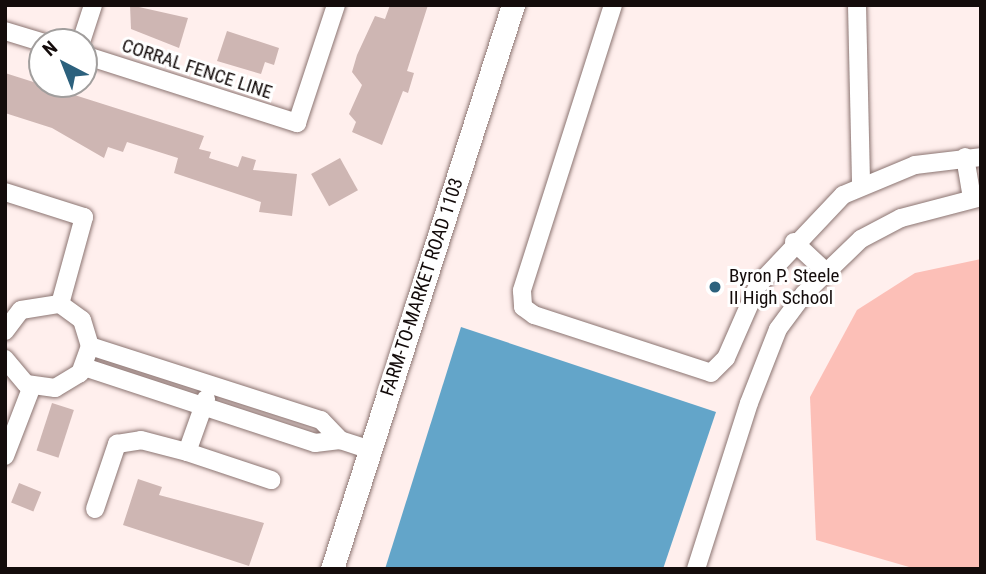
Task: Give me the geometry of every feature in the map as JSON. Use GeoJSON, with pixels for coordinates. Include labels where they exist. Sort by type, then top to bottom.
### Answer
{"type":"FeatureCollection","features":[{"type":"Feature","properties":{"kind":"main road","name":"FARM-TO-MARKET ROAD 1103"},"geometry":{"type":"LineString","coordinates":[[332,569],[513,5]]}},
{"type":"Feature","properties":{"kind":"street"},"geometry":{"type":"LineString","coordinates":[[86,28],[93,5]]}},
{"type":"Feature","properties":{"kind":"street","name":"CORRAL FENCE LINE"},"geometry":{"type":"LineString","coordinates":[[98,59],[297,123],[336,5]]}},
{"type":"Feature","properties":{"kind":"street"},"geometry":{"type":"LineString","coordinates":[[613,5],[522,290],[523,307],[711,373],[726,358],[758,285],[794,242],[861,183],[973,157],[976,197],[901,218],[824,270],[778,329],[696,569]]}},
{"type":"Feature","properties":{"kind":"street"},"geometry":{"type":"LineString","coordinates":[[857,5],[861,183]]}},
{"type":"Feature","properties":{"kind":"street"},"geometry":{"type":"LineString","coordinates":[[5,31],[28,38]]}},
{"type":"Feature","properties":{"kind":"street"},"geometry":{"type":"LineString","coordinates":[[5,192],[84,217],[60,304]]}},
{"type":"Feature","properties":{"kind":"street"},"geometry":{"type":"LineString","coordinates":[[794,242],[824,270]]}},
{"type":"Feature","properties":{"kind":"street"},"geometry":{"type":"LineString","coordinates":[[5,331],[21,310],[60,304],[82,320],[90,346],[84,366],[55,388],[32,386],[14,375],[5,359]]}},
{"type":"Feature","properties":{"kind":"street"},"geometry":{"type":"LineString","coordinates":[[90,346],[321,420],[340,440]]}},
{"type":"Feature","properties":{"kind":"street"},"geometry":{"type":"LineString","coordinates":[[84,366],[203,408],[315,443],[340,440],[370,450]]}},
{"type":"Feature","properties":{"kind":"street"},"geometry":{"type":"LineString","coordinates":[[5,456],[32,386]]}},
{"type":"Feature","properties":{"kind":"street"},"geometry":{"type":"LineString","coordinates":[[187,452],[210,386]]}},
{"type":"Feature","properties":{"kind":"street"},"geometry":{"type":"LineString","coordinates":[[95,509],[117,444],[141,440],[271,480]]}},
{"type":"Feature","properties":{"kind":"shaded area"},"geometry":{"type":"Polygon","coordinates":[[[981,259],[981,569],[916,569],[816,540],[810,397],[857,310],[915,273],[981,259]]]}},
{"type":"Feature","properties":{"kind":"water"},"geometry":{"type":"Polygon","coordinates":[[[461,327],[716,412],[663,569],[385,569],[461,327]]]}},
{"type":"Feature","properties":{"kind":"building"},"geometry":{"type":"Polygon","coordinates":[[[130,5],[188,18],[179,48],[131,29],[130,5]]]}},
{"type":"Feature","properties":{"kind":"building"},"geometry":{"type":"Polygon","coordinates":[[[390,5],[428,5],[407,71],[414,73],[408,93],[403,91],[382,145],[352,132],[356,122],[349,114],[362,85],[352,72],[357,55],[375,16],[385,19],[390,5]]]}},
{"type":"Feature","properties":{"kind":"building"},"geometry":{"type":"Polygon","coordinates":[[[227,31],[279,48],[274,65],[265,62],[261,74],[217,61],[227,31]]]}},
{"type":"Feature","properties":{"kind":"building"},"geometry":{"type":"Polygon","coordinates":[[[5,73],[28,80],[28,98],[84,98],[204,136],[199,149],[211,152],[209,158],[238,167],[242,156],[256,160],[253,170],[297,174],[292,216],[259,212],[261,202],[174,173],[178,158],[127,142],[123,152],[108,147],[104,158],[52,128],[5,113],[5,73]]]}},
{"type":"Feature","properties":{"kind":"building"},"geometry":{"type":"Polygon","coordinates":[[[340,158],[358,190],[329,206],[311,174],[340,158]]]}},
{"type":"Feature","properties":{"kind":"building"},"geometry":{"type":"Polygon","coordinates":[[[52,403],[74,410],[58,458],[37,451],[52,403]]]}},
{"type":"Feature","properties":{"kind":"building"},"geometry":{"type":"Polygon","coordinates":[[[138,479],[162,487],[159,495],[264,523],[249,566],[123,525],[138,479]]]}},
{"type":"Feature","properties":{"kind":"building"},"geometry":{"type":"Polygon","coordinates":[[[19,483],[41,492],[33,511],[11,502],[19,483]]]}},
{"type":"Feature","properties":{"kind":"place","name":"Byron P. Steele II High School"},"geometry":{"type":"Point","coordinates":[715,287]}}]}
